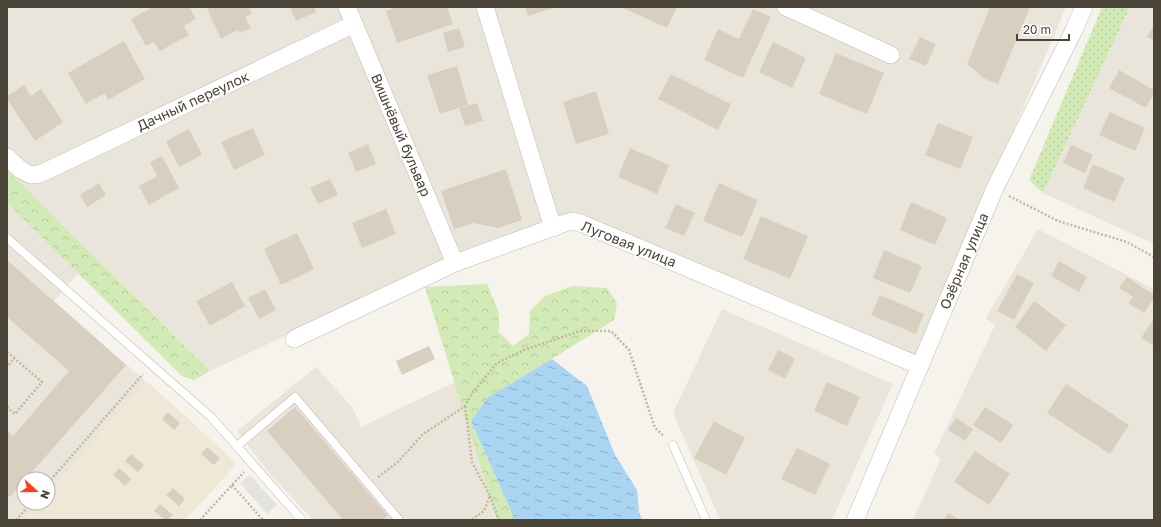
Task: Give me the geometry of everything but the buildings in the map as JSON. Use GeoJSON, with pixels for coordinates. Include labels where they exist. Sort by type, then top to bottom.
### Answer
{"type":"FeatureCollection","features":[{"type":"Feature","properties":{"kind":"street","name":"Вишнёвый бульвар"},"geometry":{"type":"LineString","coordinates":[[347,7],[455,263]]}},
{"type":"Feature","properties":{"kind":"street"},"geometry":{"type":"LineString","coordinates":[[485,7],[553,228]]}},
{"type":"Feature","properties":{"kind":"street"},"geometry":{"type":"LineString","coordinates":[[786,7],[891,56]]}},
{"type":"Feature","properties":{"kind":"street","name":"Озёрная улица"},"geometry":{"type":"LineString","coordinates":[[855,520],[995,188],[1084,7]]}},
{"type":"Feature","properties":{"kind":"street","name":"Дачный переулок"},"geometry":{"type":"LineString","coordinates":[[7,157],[21,170],[31,175],[40,174],[354,24]]}},
{"type":"Feature","properties":{"kind":"street","name":"Луговая улица"},"geometry":{"type":"LineString","coordinates":[[294,339],[455,263],[573,222],[583,224],[920,366]]}},
{"type":"Feature","properties":{"kind":"lane"},"geometry":{"type":"LineString","coordinates":[[7,238],[211,417],[302,520]]}},
{"type":"Feature","properties":{"kind":"lane"},"geometry":{"type":"LineString","coordinates":[[237,446],[295,397],[399,520]]}},
{"type":"Feature","properties":{"kind":"lane"},"geometry":{"type":"LineString","coordinates":[[673,445],[706,520]]}},
{"type":"Feature","properties":{"kind":"path"},"geometry":{"type":"LineString","coordinates":[[995,188],[1058,220],[1127,242],[1154,257]]}},
{"type":"Feature","properties":{"kind":"path"},"geometry":{"type":"LineString","coordinates":[[368,484],[398,462],[422,435],[464,406],[473,392],[496,364],[524,350],[580,331],[611,331],[629,350],[655,428],[673,445]]}},
{"type":"Feature","properties":{"kind":"path"},"geometry":{"type":"LineString","coordinates":[[7,352],[42,382],[15,414],[7,407]]}},
{"type":"Feature","properties":{"kind":"path"},"geometry":{"type":"LineString","coordinates":[[7,367],[14,358]]}},
{"type":"Feature","properties":{"kind":"path"},"geometry":{"type":"LineString","coordinates":[[56,474],[141,377]]}},
{"type":"Feature","properties":{"kind":"path"},"geometry":{"type":"LineString","coordinates":[[464,406],[472,462],[490,496],[499,520]]}},
{"type":"Feature","properties":{"kind":"path"},"geometry":{"type":"LineString","coordinates":[[200,520],[232,485],[263,520]]}},
{"type":"Feature","properties":{"kind":"path"},"geometry":{"type":"LineString","coordinates":[[471,520],[484,511],[490,496]]}},
{"type":"Feature","properties":{"kind":"path"},"geometry":{"type":"LineString","coordinates":[[16,520],[23,511]]}},
{"type":"Feature","properties":{"kind":"shaded area"},"geometry":{"type":"Polygon","coordinates":[[[7,7],[1066,7],[918,356],[570,213],[427,268],[210,371],[7,170],[7,7]]]}},
{"type":"Feature","properties":{"kind":"shaded area"},"geometry":{"type":"Polygon","coordinates":[[[1130,7],[1154,7],[1154,244],[1043,193],[1130,7]]]}},
{"type":"Feature","properties":{"kind":"shaded area"},"geometry":{"type":"Polygon","coordinates":[[[7,203],[78,273],[54,301],[185,416],[236,464],[185,520],[7,520],[7,203]]]}},
{"type":"Feature","properties":{"kind":"shaded area"},"geometry":{"type":"Polygon","coordinates":[[[1038,229],[1154,289],[1154,520],[913,520],[941,458],[934,454],[995,325],[986,318],[1038,229]]]}},
{"type":"Feature","properties":{"kind":"shaded area"},"geometry":{"type":"Polygon","coordinates":[[[722,309],[893,384],[832,520],[720,520],[673,413],[722,309]]]}},
{"type":"Feature","properties":{"kind":"shaded area"},"geometry":{"type":"Polygon","coordinates":[[[316,367],[353,408],[361,427],[455,382],[497,520],[313,520],[270,474],[237,431],[316,367]]]}},
{"type":"Feature","properties":{"kind":"shaded area"},"geometry":{"type":"Polygon","coordinates":[[[146,381],[236,464],[185,520],[24,520],[32,511],[56,511],[56,484],[146,381]]]}},
{"type":"Feature","properties":{"kind":"shaded area"},"geometry":{"type":"Polygon","coordinates":[[[250,475],[277,505],[267,514],[240,483],[250,475]]]}},
{"type":"Feature","properties":{"kind":"green space"},"geometry":{"type":"Polygon","coordinates":[[[1102,7],[1130,7],[1043,193],[1029,180],[1102,7]]]}},
{"type":"Feature","properties":{"kind":"green space"},"geometry":{"type":"Polygon","coordinates":[[[7,170],[210,371],[194,380],[182,376],[7,203],[7,170]]]}},
{"type":"Feature","properties":{"kind":"green space"},"geometry":{"type":"Polygon","coordinates":[[[487,284],[499,313],[499,332],[513,346],[529,334],[530,311],[545,296],[572,286],[607,288],[617,303],[614,320],[488,397],[471,421],[515,520],[497,520],[425,287],[487,284]]]}},
{"type":"Feature","properties":{"kind":"water"},"geometry":{"type":"Polygon","coordinates":[[[552,359],[587,386],[615,455],[637,490],[639,512],[642,520],[515,520],[471,421],[488,397],[552,359]]]}}]}
